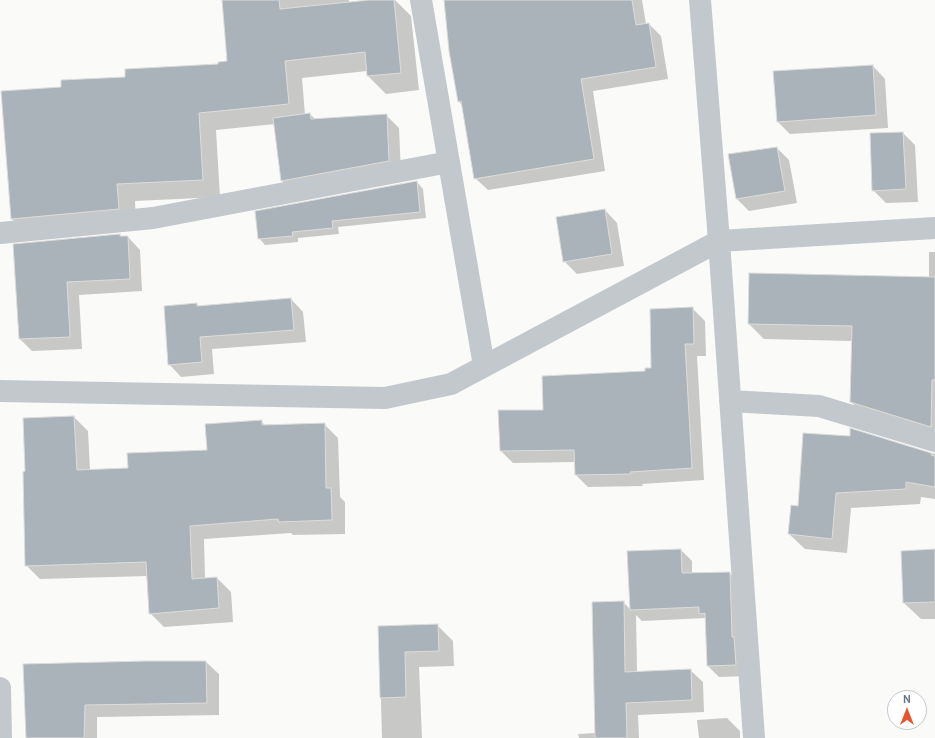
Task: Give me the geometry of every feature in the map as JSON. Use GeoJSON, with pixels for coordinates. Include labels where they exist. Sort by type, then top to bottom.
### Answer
{"type":"FeatureCollection","features":[{"type":"Feature","properties":{"kind":"street"},"geometry":{"type":"LineString","coordinates":[[421,0],[484,366]]}},
{"type":"Feature","properties":{"kind":"street"},"geometry":{"type":"LineString","coordinates":[[700,0],[719,242],[754,738]]}},
{"type":"Feature","properties":{"kind":"street"},"geometry":{"type":"LineString","coordinates":[[0,233],[152,218],[449,162]]}},
{"type":"Feature","properties":{"kind":"street"},"geometry":{"type":"LineString","coordinates":[[0,391],[385,398],[451,384],[719,242],[935,228]]}},
{"type":"Feature","properties":{"kind":"street"},"geometry":{"type":"LineString","coordinates":[[730,401],[819,406],[935,441]]}},
{"type":"Feature","properties":{"kind":"street"},"geometry":{"type":"LineString","coordinates":[[0,688],[1,738]]}},
{"type":"Feature","properties":{"kind":"building"},"geometry":{"type":"Polygon","coordinates":[[[222,0],[279,0],[280,9],[369,0],[394,0],[401,73],[367,76],[365,52],[285,61],[289,104],[199,113],[203,180],[117,184],[119,209],[11,219],[1,91],[61,87],[61,80],[125,77],[125,69],[218,64],[218,62],[227,61],[222,0]]]}},
{"type":"Feature","properties":{"kind":"building"},"geometry":{"type":"Polygon","coordinates":[[[444,0],[632,0],[636,25],[649,23],[656,67],[581,79],[594,159],[474,179],[461,101],[458,102],[449,51],[444,0]]]}},
{"type":"Feature","properties":{"kind":"building"},"geometry":{"type":"Polygon","coordinates":[[[873,65],[876,115],[777,122],[773,71],[873,65]]]}},
{"type":"Feature","properties":{"kind":"building"},"geometry":{"type":"Polygon","coordinates":[[[310,113],[311,119],[387,114],[389,161],[281,181],[273,118],[310,113]]]}},
{"type":"Feature","properties":{"kind":"building"},"geometry":{"type":"Polygon","coordinates":[[[903,132],[906,189],[872,191],[870,133],[903,132]]]}},
{"type":"Feature","properties":{"kind":"building"},"geometry":{"type":"Polygon","coordinates":[[[777,147],[785,191],[736,199],[728,154],[777,147]]]}},
{"type":"Feature","properties":{"kind":"building"},"geometry":{"type":"Polygon","coordinates":[[[417,181],[420,212],[332,221],[333,228],[292,232],[293,236],[258,239],[255,211],[417,181]]]}},
{"type":"Feature","properties":{"kind":"building"},"geometry":{"type":"Polygon","coordinates":[[[605,209],[612,254],[563,262],[556,217],[605,209]]]}},
{"type":"Feature","properties":{"kind":"building"},"geometry":{"type":"Polygon","coordinates":[[[120,234],[120,236],[128,236],[130,279],[67,282],[70,337],[19,339],[13,244],[120,234]]]}},
{"type":"Feature","properties":{"kind":"building"},"geometry":{"type":"Polygon","coordinates":[[[749,273],[935,277],[935,380],[932,380],[931,427],[850,402],[852,326],[748,324],[749,273]]]}},
{"type":"Feature","properties":{"kind":"building"},"geometry":{"type":"Polygon","coordinates":[[[291,298],[294,330],[200,337],[202,362],[168,365],[164,306],[197,303],[197,306],[291,298]]]}},
{"type":"Feature","properties":{"kind":"building"},"geometry":{"type":"Polygon","coordinates":[[[693,307],[694,344],[685,344],[692,468],[630,472],[631,474],[575,475],[574,450],[500,451],[498,410],[543,410],[542,376],[645,371],[645,368],[651,368],[650,309],[693,307]]]}},
{"type":"Feature","properties":{"kind":"building"},"geometry":{"type":"Polygon","coordinates":[[[74,416],[77,470],[128,468],[127,453],[207,450],[205,424],[262,420],[262,425],[325,423],[326,488],[331,488],[332,520],[279,522],[278,519],[190,526],[192,579],[217,577],[219,608],[149,614],[146,562],[25,566],[23,472],[25,471],[23,418],[74,416]]]}},
{"type":"Feature","properties":{"kind":"building"},"geometry":{"type":"Polygon","coordinates":[[[850,428],[931,453],[931,455],[935,456],[935,487],[906,482],[906,489],[836,493],[832,539],[788,534],[791,505],[798,506],[803,433],[850,436],[850,428]]]}},
{"type":"Feature","properties":{"kind":"building"},"geometry":{"type":"Polygon","coordinates":[[[681,549],[682,573],[730,572],[732,637],[734,637],[736,665],[707,666],[705,613],[699,614],[699,607],[630,610],[627,551],[681,549]]]}},
{"type":"Feature","properties":{"kind":"building"},"geometry":{"type":"Polygon","coordinates":[[[935,549],[935,602],[903,603],[901,551],[935,549]]]}},
{"type":"Feature","properties":{"kind":"building"},"geometry":{"type":"Polygon","coordinates":[[[624,601],[625,672],[691,669],[692,700],[626,703],[627,738],[595,738],[592,602],[624,601]]]}},
{"type":"Feature","properties":{"kind":"building"},"geometry":{"type":"Polygon","coordinates":[[[438,624],[439,651],[405,652],[406,697],[380,698],[378,626],[438,624]]]}},
{"type":"Feature","properties":{"kind":"building"},"geometry":{"type":"Polygon","coordinates":[[[206,661],[207,703],[85,705],[84,738],[26,738],[23,664],[206,661]]]}}]}
